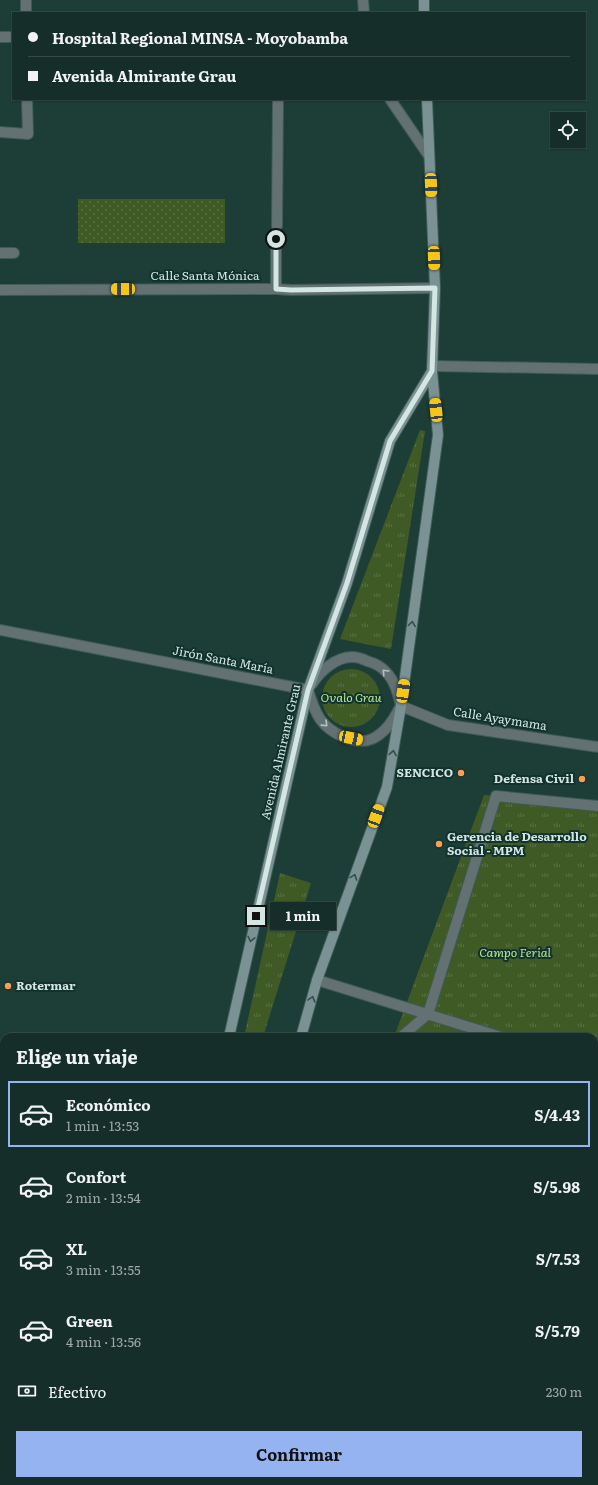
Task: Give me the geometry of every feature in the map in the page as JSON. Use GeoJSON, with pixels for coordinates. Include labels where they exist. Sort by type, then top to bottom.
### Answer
{"type":"FeatureCollection","features":[{"type":"Feature","properties":{"kind":"main road"},"geometry":{"type":"LineString","coordinates":[[424,0],[424,12]]}},
{"type":"Feature","properties":{"kind":"main road","name":"Avenida Almirante Grau"},"geometry":{"type":"LineString","coordinates":[[302,1033],[317,980],[387,787],[401,706],[438,435],[432,369],[435,288],[427,100]]}},
{"type":"Feature","properties":{"kind":"main road","name":"Avenida Almirante Grau"},"geometry":{"type":"LineString","coordinates":[[229,1033],[308,690],[347,583],[390,441],[432,369]]}},
{"type":"Feature","properties":{"kind":"street"},"geometry":{"type":"LineString","coordinates":[[26,0],[26,12]]}},
{"type":"Feature","properties":{"kind":"street"},"geometry":{"type":"LineString","coordinates":[[363,0],[364,12]]}},
{"type":"Feature","properties":{"kind":"street"},"geometry":{"type":"LineString","coordinates":[[0,37],[12,36]]}},
{"type":"Feature","properties":{"kind":"street"},"geometry":{"type":"LineString","coordinates":[[0,132],[28,134],[27,100]]}},
{"type":"Feature","properties":{"kind":"street"},"geometry":{"type":"LineString","coordinates":[[277,226],[278,100]]}},
{"type":"Feature","properties":{"kind":"street"},"geometry":{"type":"LineString","coordinates":[[391,100],[430,156]]}},
{"type":"Feature","properties":{"kind":"street"},"geometry":{"type":"LineString","coordinates":[[276,239],[276,289]]}},
{"type":"Feature","properties":{"kind":"street"},"geometry":{"type":"LineString","coordinates":[[0,254],[14,253]]}},
{"type":"Feature","properties":{"kind":"street","name":"Calle Santa Mónica"},"geometry":{"type":"LineString","coordinates":[[0,290],[291,290],[435,288]]}},
{"type":"Feature","properties":{"kind":"street"},"geometry":{"type":"LineString","coordinates":[[432,369],[598,369]]}},
{"type":"Feature","properties":{"kind":"street","name":"Jirón Santa María"},"geometry":{"type":"LineString","coordinates":[[0,630],[308,690]]}},
{"type":"Feature","properties":{"kind":"street"},"geometry":{"type":"LineString","coordinates":[[353,657],[372,663],[386,671],[396,689],[401,706],[394,720],[385,730],[372,739],[360,740],[342,736],[320,720],[313,706],[308,690],[321,672],[330,665],[342,659],[353,657]]}},
{"type":"Feature","properties":{"kind":"street","name":"Calle Ayaymama"},"geometry":{"type":"LineString","coordinates":[[401,706],[448,725],[598,747]]}},
{"type":"Feature","properties":{"kind":"street"},"geometry":{"type":"LineString","coordinates":[[406,1033],[428,1014],[496,796],[598,806]]}},
{"type":"Feature","properties":{"kind":"street"},"geometry":{"type":"LineString","coordinates":[[317,980],[488,1033]]}},
{"type":"Feature","properties":{"kind":"green space"},"geometry":{"type":"Polygon","coordinates":[[[78,199],[225,199],[225,243],[78,243],[78,199]]]}},
{"type":"Feature","properties":{"kind":"green space"},"geometry":{"type":"Polygon","coordinates":[[[420,430],[425,431],[391,649],[340,639],[420,430]]]}},
{"type":"Feature","properties":{"kind":"green space","name":"Ovalo Grau"},"geometry":{"type":"Polygon","coordinates":[[[345,669],[357,669],[372,677],[380,692],[380,704],[372,719],[357,727],[345,727],[330,719],[322,704],[322,692],[330,677],[345,669]]]}},
{"type":"Feature","properties":{"kind":"green space","name":"Campo Ferial"},"geometry":{"type":"Polygon","coordinates":[[[484,795],[598,805],[598,1033],[395,1033],[484,795]]]}},
{"type":"Feature","properties":{"kind":"green space"},"geometry":{"type":"Polygon","coordinates":[[[280,873],[311,883],[264,1033],[245,1033],[280,873]]]}},
{"type":"Feature","properties":{"kind":"place","name":"SENCICO"},"geometry":{"type":"Point","coordinates":[461,773]}},
{"type":"Feature","properties":{"kind":"place","name":"Defensa Civil"},"geometry":{"type":"Point","coordinates":[582,779]}},
{"type":"Feature","properties":{"kind":"place","name":"Gerencia de Desarrollo Social - MPM"},"geometry":{"type":"Point","coordinates":[439,844]}},
{"type":"Feature","properties":{"kind":"place","name":"Rotermar"},"geometry":{"type":"Point","coordinates":[8,986]}},
{"type":"Feature","properties":{"kind":"route"},"geometry":{"type":"LineString","coordinates":[[256,916],[308,690],[347,583],[390,441],[432,371],[435,288],[276,289],[276,239]]}}]}
